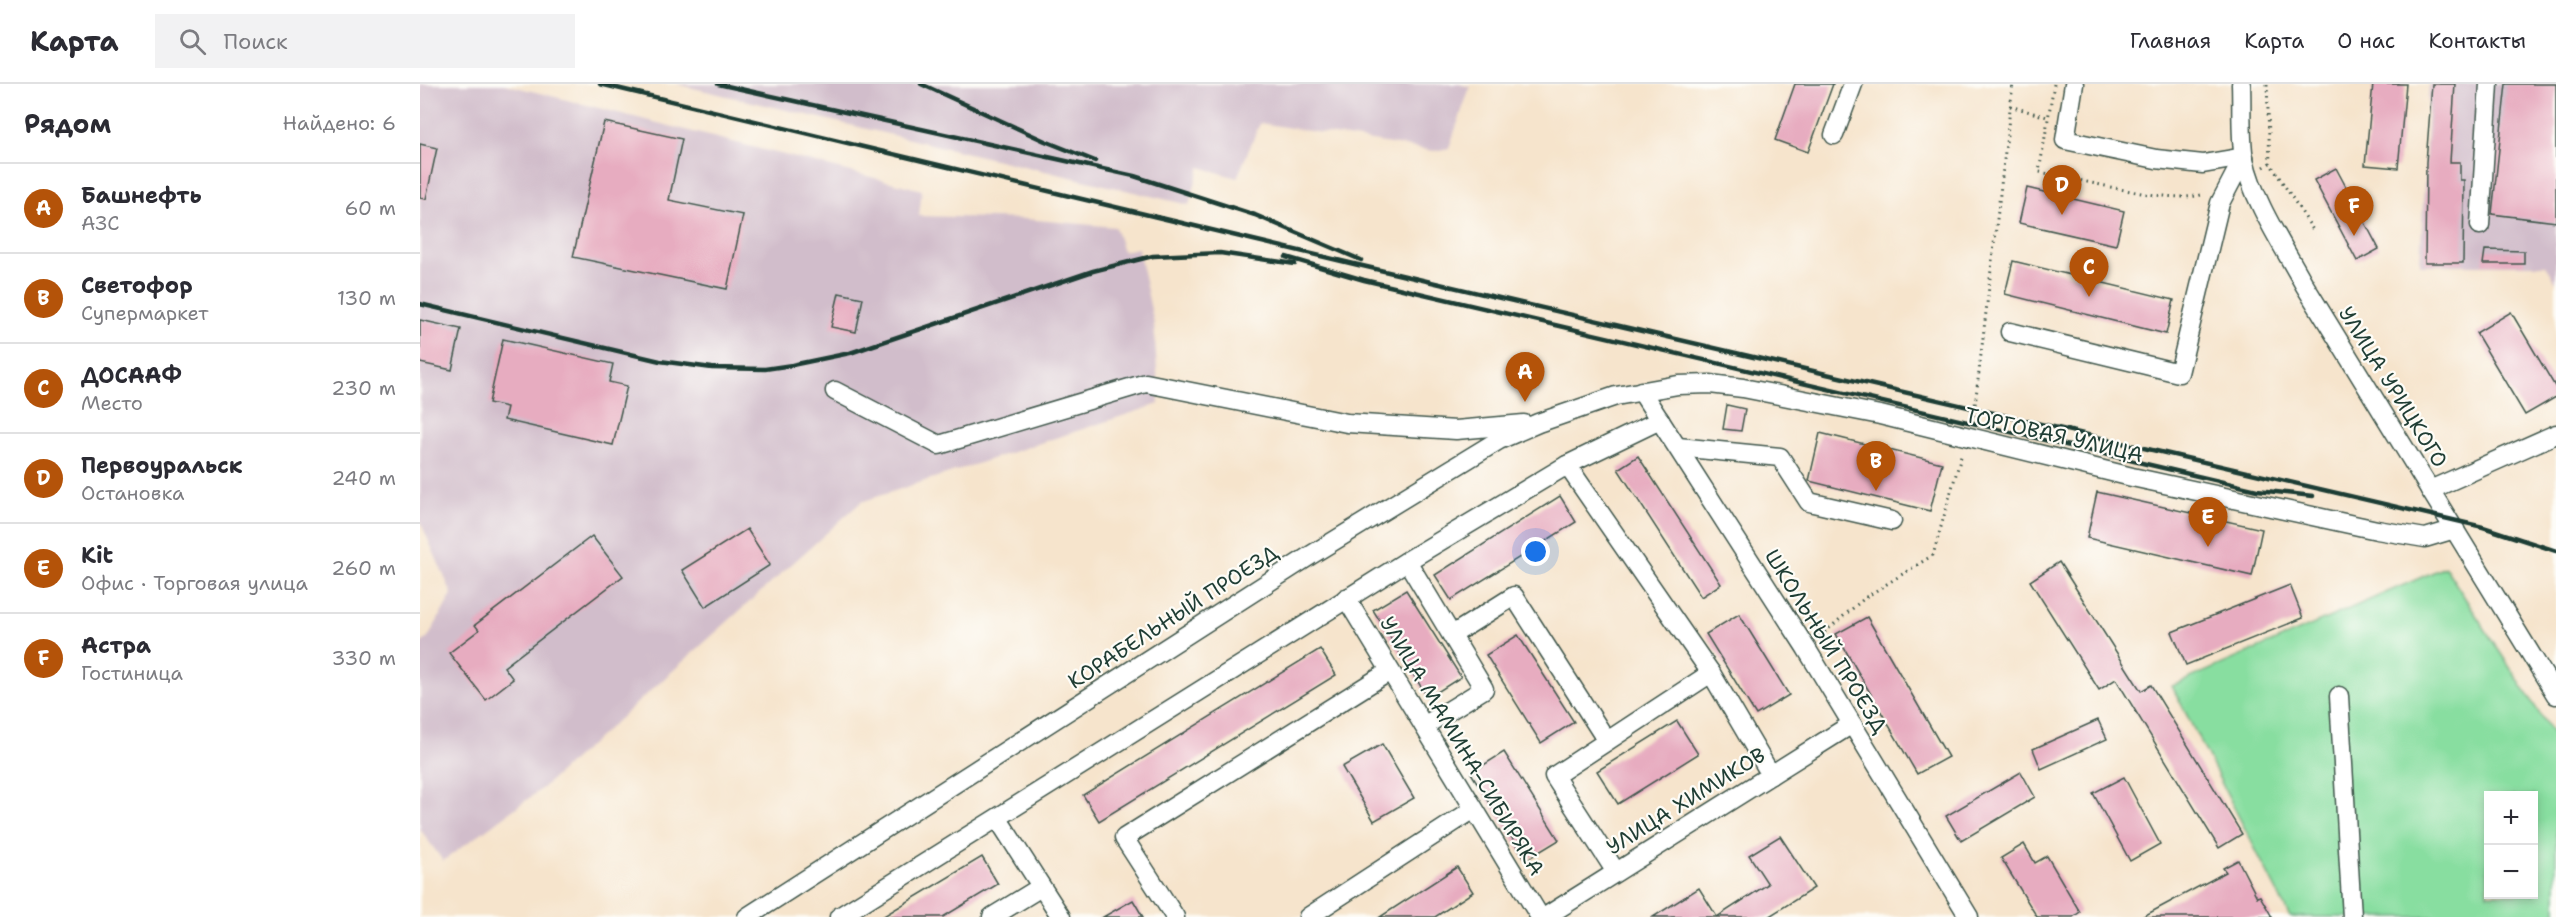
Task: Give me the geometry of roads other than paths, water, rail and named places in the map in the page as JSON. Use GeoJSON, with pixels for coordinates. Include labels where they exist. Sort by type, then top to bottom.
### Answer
{"type":"FeatureCollection","features":[{"type":"Feature","properties":{"kind":"street"},"geometry":{"type":"LineString","coordinates":[[1834,135],[1853,84]]}},
{"type":"Feature","properties":{"kind":"street"},"geometry":{"type":"LineString","coordinates":[[2074,84],[2065,140],[2156,159],[2203,164],[2244,157]]}},
{"type":"Feature","properties":{"kind":"street","name":"УЛИЦА УРИЦКОГО"},"geometry":{"type":"LineString","coordinates":[[2241,84],[2244,157],[2250,178],[2268,216],[2305,286],[2555,691]]}},
{"type":"Feature","properties":{"kind":"street"},"geometry":{"type":"LineString","coordinates":[[2480,225],[2489,84]]}},
{"type":"Feature","properties":{"kind":"street"},"geometry":{"type":"LineString","coordinates":[[2010,332],[2179,373],[2220,203],[2244,157]]}},
{"type":"Feature","properties":{"kind":"street"},"geometry":{"type":"LineString","coordinates":[[835,391],[939,445],[1146,383],[1347,423],[1456,430],[1538,423]]}},
{"type":"Feature","properties":{"kind":"street","name":"ТОРГОВАЯ УЛИЦА"},"geometry":{"type":"LineString","coordinates":[[1641,391],[1678,385],[1710,384],[1743,388],[1880,415],[2132,477],[2377,530],[2425,538],[2455,529]]}},
{"type":"Feature","properties":{"kind":"street","name":"ШКОЛЬНЫЙ ПРОЕЗД"},"geometry":{"type":"LineString","coordinates":[[1641,391],[1806,648],[1969,917]]}},
{"type":"Feature","properties":{"kind":"street","name":"КОРАБЕЛЬНЫЙ ПРОЕЗД"},"geometry":{"type":"LineString","coordinates":[[747,917],[1311,555],[1499,440],[1590,403],[1641,391]]}},
{"type":"Feature","properties":{"kind":"street"},"geometry":{"type":"LineString","coordinates":[[839,917],[1407,561],[1567,465],[1660,420]]}},
{"type":"Feature","properties":{"kind":"street"},"geometry":{"type":"LineString","coordinates":[[2430,490],[2556,434]]}},
{"type":"Feature","properties":{"kind":"street"},"geometry":{"type":"LineString","coordinates":[[1678,447],[1780,457],[1809,502],[1892,521]]}},
{"type":"Feature","properties":{"kind":"street"},"geometry":{"type":"LineString","coordinates":[[1567,465],[1711,673],[1771,775]]}},
{"type":"Feature","properties":{"kind":"street"},"geometry":{"type":"LineString","coordinates":[[1407,561],[1484,689],[1424,726]]}},
{"type":"Feature","properties":{"kind":"street"},"geometry":{"type":"LineString","coordinates":[[1452,635],[1514,596],[1607,741]]}},
{"type":"Feature","properties":{"kind":"street","name":"УЛИЦА МАМИНА-СИБИРЯКА"},"geometry":{"type":"LineString","coordinates":[[1346,598],[1540,917]]}},
{"type":"Feature","properties":{"kind":"street"},"geometry":{"type":"LineString","coordinates":[[1175,917],[1124,838],[1390,671]]}},
{"type":"Feature","properties":{"kind":"street"},"geometry":{"type":"LineString","coordinates":[[1616,872],[1554,776],[1711,673]]}},
{"type":"Feature","properties":{"kind":"street"},"geometry":{"type":"LineString","coordinates":[[2339,696],[2352,917]]}},
{"type":"Feature","properties":{"kind":"street","name":"УЛИЦА ХИМИКОВ"},"geometry":{"type":"LineString","coordinates":[[1545,917],[1852,724]]}},
{"type":"Feature","properties":{"kind":"street"},"geometry":{"type":"LineString","coordinates":[[1308,917],[1474,809]]}},
{"type":"Feature","properties":{"kind":"street"},"geometry":{"type":"LineString","coordinates":[[998,819],[1061,917]]}},
{"type":"Feature","properties":{"kind":"street"},"geometry":{"type":"LineString","coordinates":[[992,917],[1041,886]]}},
{"type":"Feature","properties":{"kind":"railway"},"geometry":{"type":"LineString","coordinates":[[600,84],[1541,308],[2483,527],[2556,551]]}},
{"type":"Feature","properties":{"kind":"railway"},"geometry":{"type":"LineString","coordinates":[[718,84],[1134,176],[1255,215],[1361,260]]}},
{"type":"Feature","properties":{"kind":"railway"},"geometry":{"type":"LineString","coordinates":[[921,84],[1045,141],[1095,161]]}},
{"type":"Feature","properties":{"kind":"railway"},"geometry":{"type":"LineString","coordinates":[[420,304],[660,361],[712,368],[765,369],[850,353],[1093,271],[1153,256],[1220,253],[1295,264]]}},
{"type":"Feature","properties":{"kind":"railway"},"geometry":{"type":"LineString","coordinates":[[1286,257],[1364,280],[2257,490],[2313,496]]}},
{"type":"Feature","properties":{"kind":"place","name":"Первоуральск"},"geometry":{"type":"Point","coordinates":[2062,215]}},
{"type":"Feature","properties":{"kind":"place","name":"Астра"},"geometry":{"type":"Point","coordinates":[2354,236]}},
{"type":"Feature","properties":{"kind":"place","name":"ДОСААФ"},"geometry":{"type":"Point","coordinates":[2089,297]}},
{"type":"Feature","properties":{"kind":"place","name":"Башнефть"},"geometry":{"type":"Point","coordinates":[1525,402]}},
{"type":"Feature","properties":{"kind":"place","name":"Светофор"},"geometry":{"type":"Point","coordinates":[1876,491]}},
{"type":"Feature","properties":{"kind":"place","name":"Kit"},"geometry":{"type":"Point","coordinates":[2208,547]}}]}
